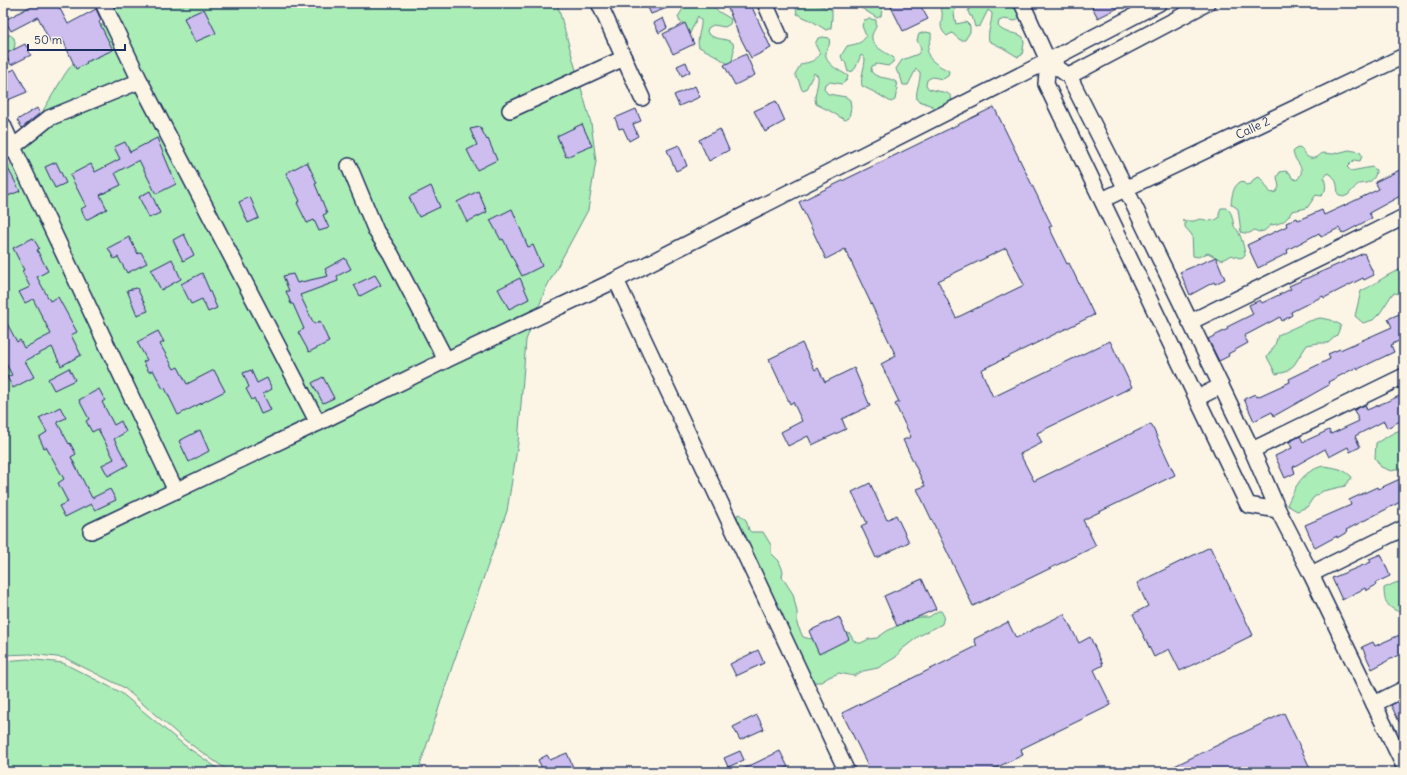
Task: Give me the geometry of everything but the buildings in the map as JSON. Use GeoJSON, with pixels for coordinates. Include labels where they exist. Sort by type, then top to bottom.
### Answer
{"type":"FeatureCollection","features":[{"type":"Feature","properties":{"kind":"street"},"geometry":{"type":"LineString","coordinates":[[103,3],[140,81],[318,423]]}},
{"type":"Feature","properties":{"kind":"street"},"geometry":{"type":"LineString","coordinates":[[599,3],[642,98]]}},
{"type":"Feature","properties":{"kind":"street"},"geometry":{"type":"LineString","coordinates":[[765,3],[780,37]]}},
{"type":"Feature","properties":{"kind":"street"},"geometry":{"type":"LineString","coordinates":[[1022,3],[1048,61],[1046,84],[1248,504],[1278,510]]}},
{"type":"Feature","properties":{"kind":"street"},"geometry":{"type":"LineString","coordinates":[[91,531],[616,280],[1048,61],[1159,3]]}},
{"type":"Feature","properties":{"kind":"street"},"geometry":{"type":"LineString","coordinates":[[1069,76],[1202,4]]}},
{"type":"Feature","properties":{"kind":"street","name":"Calle 2"},"geometry":{"type":"LineString","coordinates":[[1102,200],[1404,56]]}},
{"type":"Feature","properties":{"kind":"street"},"geometry":{"type":"LineString","coordinates":[[510,110],[624,58]]}},
{"type":"Feature","properties":{"kind":"street"},"geometry":{"type":"LineString","coordinates":[[1048,61],[1069,76],[1126,189],[1252,450],[1278,510],[1311,574],[1404,766]]}},
{"type":"Feature","properties":{"kind":"street"},"geometry":{"type":"LineString","coordinates":[[8,149],[49,118],[140,81]]}},
{"type":"Feature","properties":{"kind":"street"},"geometry":{"type":"LineString","coordinates":[[3,125],[8,149],[176,491]]}},
{"type":"Feature","properties":{"kind":"street"},"geometry":{"type":"LineString","coordinates":[[349,166],[363,203],[376,230],[391,254],[446,360]]}},
{"type":"Feature","properties":{"kind":"street"},"geometry":{"type":"LineString","coordinates":[[1190,322],[1404,217]]}},
{"type":"Feature","properties":{"kind":"street"},"geometry":{"type":"LineString","coordinates":[[616,280],[847,772]]}},
{"type":"Feature","properties":{"kind":"street"},"geometry":{"type":"LineString","coordinates":[[1252,450],[1404,376]]}},
{"type":"Feature","properties":{"kind":"street"},"geometry":{"type":"LineString","coordinates":[[1197,398],[1221,386]]}},
{"type":"Feature","properties":{"kind":"street"},"geometry":{"type":"LineString","coordinates":[[1311,574],[1404,528]]}},
{"type":"Feature","properties":{"kind":"street"},"geometry":{"type":"LineString","coordinates":[[1374,704],[1404,689]]}},
{"type":"Feature","properties":{"kind":"green space"},"geometry":{"type":"Polygon","coordinates":[[[118,3],[557,3],[591,123],[596,161],[588,210],[546,288],[526,340],[518,443],[507,511],[452,667],[418,772],[230,772],[186,741],[123,687],[65,658],[30,654],[3,655],[3,177],[65,74],[118,3]]]}},
{"type":"Feature","properties":{"kind":"green space"},"geometry":{"type":"Polygon","coordinates":[[[698,3],[711,3],[716,10],[731,19],[730,24],[725,27],[713,25],[708,28],[707,32],[713,37],[733,43],[734,50],[732,61],[728,64],[699,47],[698,40],[701,20],[698,16],[690,33],[685,33],[682,22],[680,22],[678,17],[684,7],[698,3]]]}},
{"type":"Feature","properties":{"kind":"green space"},"geometry":{"type":"Polygon","coordinates":[[[798,3],[811,4],[832,10],[831,28],[826,30],[797,14],[796,8],[798,3]]]}},
{"type":"Feature","properties":{"kind":"green space"},"geometry":{"type":"Polygon","coordinates":[[[850,3],[883,3],[881,16],[877,18],[850,3]]]}},
{"type":"Feature","properties":{"kind":"green space"},"geometry":{"type":"Polygon","coordinates":[[[945,3],[956,4],[954,14],[956,24],[966,22],[970,26],[970,32],[965,40],[960,40],[952,33],[947,36],[942,30],[942,11],[940,10],[945,3]]]}},
{"type":"Feature","properties":{"kind":"green space"},"geometry":{"type":"Polygon","coordinates":[[[973,3],[1006,3],[1021,13],[1020,17],[1015,21],[1004,19],[999,21],[998,26],[1004,31],[1023,37],[1024,43],[1022,55],[1018,57],[989,41],[992,13],[988,10],[980,26],[975,27],[972,16],[970,16],[968,11],[973,3]]]}},
{"type":"Feature","properties":{"kind":"green space"},"geometry":{"type":"Polygon","coordinates":[[[864,20],[876,20],[876,27],[872,35],[874,43],[894,58],[893,62],[888,66],[877,64],[872,66],[871,71],[876,76],[896,82],[897,89],[895,100],[891,102],[862,86],[865,58],[861,55],[853,71],[848,72],[845,61],[843,61],[841,56],[847,46],[858,43],[864,39],[866,36],[862,26],[864,20]]]}},
{"type":"Feature","properties":{"kind":"green space"},"geometry":{"type":"Polygon","coordinates":[[[925,32],[931,33],[931,40],[928,49],[929,57],[935,63],[949,71],[948,76],[943,79],[932,77],[927,80],[926,85],[929,89],[947,93],[951,96],[952,102],[946,116],[932,106],[917,100],[920,72],[916,69],[908,85],[903,85],[900,75],[896,69],[902,60],[918,54],[921,49],[917,40],[919,34],[925,32]]]}},
{"type":"Feature","properties":{"kind":"green space"},"geometry":{"type":"Polygon","coordinates":[[[3,34],[10,35],[14,38],[15,44],[13,55],[9,58],[3,54],[3,34]]]}},
{"type":"Feature","properties":{"kind":"green space"},"geometry":{"type":"Polygon","coordinates":[[[818,38],[829,38],[829,45],[826,53],[828,61],[848,76],[847,80],[842,84],[830,82],[825,84],[824,89],[828,94],[846,97],[850,100],[851,107],[849,118],[845,120],[816,104],[815,97],[818,76],[814,73],[806,89],[802,90],[795,74],[801,64],[812,61],[818,57],[820,54],[815,44],[818,38]]]}},
{"type":"Feature","properties":{"kind":"green space"},"geometry":{"type":"Polygon","coordinates":[[[1297,148],[1302,149],[1308,157],[1311,158],[1319,156],[1322,153],[1333,154],[1349,150],[1360,152],[1362,156],[1360,161],[1354,160],[1347,167],[1351,171],[1372,167],[1376,170],[1376,174],[1373,179],[1365,183],[1358,184],[1348,195],[1343,197],[1338,194],[1335,179],[1328,173],[1324,178],[1326,185],[1324,192],[1321,196],[1316,195],[1307,208],[1292,211],[1284,221],[1271,225],[1264,231],[1259,232],[1254,230],[1248,233],[1241,232],[1238,209],[1231,204],[1237,185],[1242,181],[1246,185],[1251,184],[1254,179],[1259,177],[1271,193],[1276,192],[1279,187],[1277,177],[1280,172],[1285,171],[1290,173],[1292,178],[1297,180],[1300,176],[1301,169],[1293,152],[1297,148]]]}},
{"type":"Feature","properties":{"kind":"green space"},"geometry":{"type":"Polygon","coordinates":[[[1221,208],[1227,208],[1240,236],[1244,247],[1245,256],[1240,258],[1231,255],[1221,260],[1208,253],[1198,257],[1193,256],[1192,235],[1185,227],[1185,221],[1200,219],[1210,221],[1214,220],[1219,218],[1221,208]]]}},
{"type":"Feature","properties":{"kind":"green space"},"geometry":{"type":"Polygon","coordinates":[[[1404,269],[1404,294],[1393,293],[1380,313],[1373,320],[1363,323],[1355,316],[1361,291],[1393,272],[1404,269]]]}},
{"type":"Feature","properties":{"kind":"green space"},"geometry":{"type":"Polygon","coordinates":[[[1320,318],[1331,320],[1341,325],[1337,335],[1328,343],[1307,345],[1294,365],[1286,372],[1276,374],[1267,357],[1275,345],[1278,335],[1304,323],[1320,318]]]}},
{"type":"Feature","properties":{"kind":"green space"},"geometry":{"type":"Polygon","coordinates":[[[1404,429],[1404,468],[1391,471],[1381,467],[1375,458],[1376,443],[1395,432],[1404,429]]]}},
{"type":"Feature","properties":{"kind":"green space"},"geometry":{"type":"Polygon","coordinates":[[[1323,466],[1339,469],[1352,477],[1345,486],[1323,491],[1313,498],[1307,507],[1297,511],[1287,505],[1304,476],[1309,472],[1323,466]]]}},
{"type":"Feature","properties":{"kind":"green space"},"geometry":{"type":"Polygon","coordinates":[[[739,514],[746,520],[751,532],[763,532],[771,545],[771,553],[779,561],[783,571],[782,577],[793,594],[797,612],[797,624],[803,637],[819,639],[844,631],[850,634],[854,641],[861,643],[869,639],[877,638],[909,620],[917,617],[929,617],[938,611],[941,611],[944,616],[942,624],[919,636],[901,650],[896,657],[878,668],[863,671],[854,676],[839,673],[821,682],[813,682],[782,617],[779,607],[773,600],[738,526],[737,515],[739,514]]]}},
{"type":"Feature","properties":{"kind":"green space"},"geometry":{"type":"Polygon","coordinates":[[[1404,581],[1404,614],[1388,605],[1384,594],[1384,588],[1404,581]]]}},
{"type":"Feature","properties":{"kind":"green space"},"geometry":{"type":"Polygon","coordinates":[[[28,659],[63,663],[120,692],[184,745],[223,772],[3,772],[3,661],[28,659]]]}}]}
